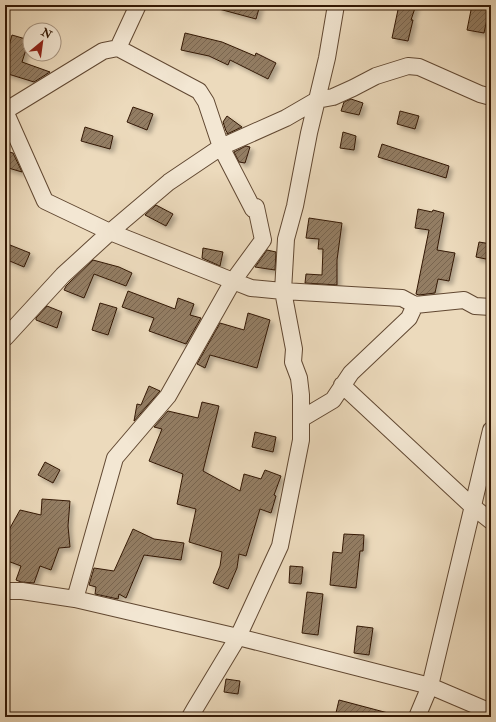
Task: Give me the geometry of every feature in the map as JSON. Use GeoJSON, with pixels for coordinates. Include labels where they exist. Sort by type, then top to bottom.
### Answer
{"type":"FeatureCollection","features":[{"type":"Feature","properties":{"kind":"street"},"geometry":{"type":"LineString","coordinates":[[118,48],[138,5]]}},
{"type":"Feature","properties":{"kind":"street"},"geometry":{"type":"LineString","coordinates":[[190,717],[238,637],[280,546],[301,440],[301,395],[299,378],[294,362],[294,349],[283,291],[286,239],[295,206],[309,133],[327,58],[336,5]]}},
{"type":"Feature","properties":{"kind":"street"},"geometry":{"type":"LineString","coordinates":[[75,599],[115,458],[168,396],[233,281],[262,240],[256,207],[254,209],[221,147],[206,102],[199,91],[118,48],[103,51],[5,110],[45,201],[110,232],[233,281],[251,288],[402,298],[415,305],[464,300],[475,306],[491,307]]}},
{"type":"Feature","properties":{"kind":"street"},"geometry":{"type":"LineString","coordinates":[[5,338],[63,275],[110,232],[169,182],[221,147],[286,118],[318,100],[333,97],[376,76],[408,66],[419,67],[480,94],[491,97]]}},
{"type":"Feature","properties":{"kind":"street"},"geometry":{"type":"LineString","coordinates":[[301,419],[333,400],[351,372],[409,318],[415,305]]}},
{"type":"Feature","properties":{"kind":"street"},"geometry":{"type":"LineString","coordinates":[[342,386],[472,506],[491,521]]}},
{"type":"Feature","properties":{"kind":"street"},"geometry":{"type":"LineString","coordinates":[[417,717],[430,686],[491,430]]}},
{"type":"Feature","properties":{"kind":"street"},"geometry":{"type":"LineString","coordinates":[[5,591],[22,591],[75,599],[238,637],[430,686],[491,712]]}},
{"type":"Feature","properties":{"kind":"building"},"geometry":{"type":"Polygon","coordinates":[[[220,5],[260,5],[256,19],[219,9],[220,5]]]}},
{"type":"Feature","properties":{"kind":"building"},"geometry":{"type":"Polygon","coordinates":[[[399,5],[416,5],[411,20],[413,20],[408,41],[392,38],[399,5]]]}},
{"type":"Feature","properties":{"kind":"building"},"geometry":{"type":"Polygon","coordinates":[[[472,5],[490,5],[484,33],[467,30],[472,5]]]}},
{"type":"Feature","properties":{"kind":"building"},"geometry":{"type":"Polygon","coordinates":[[[185,33],[222,42],[255,56],[256,53],[276,63],[268,79],[230,60],[228,65],[209,56],[181,50],[185,33]]]}},
{"type":"Feature","properties":{"kind":"building"},"geometry":{"type":"Polygon","coordinates":[[[12,35],[22,38],[22,62],[50,72],[34,82],[5,73],[5,60],[12,35]]]}},
{"type":"Feature","properties":{"kind":"building"},"geometry":{"type":"Polygon","coordinates":[[[351,99],[363,103],[359,115],[341,111],[344,102],[351,99]]]}},
{"type":"Feature","properties":{"kind":"building"},"geometry":{"type":"Polygon","coordinates":[[[133,107],[153,114],[147,130],[127,122],[133,107]]]}},
{"type":"Feature","properties":{"kind":"building"},"geometry":{"type":"Polygon","coordinates":[[[400,111],[419,116],[415,129],[397,124],[400,111]]]}},
{"type":"Feature","properties":{"kind":"building"},"geometry":{"type":"Polygon","coordinates":[[[227,116],[242,127],[227,134],[223,122],[227,116]]]}},
{"type":"Feature","properties":{"kind":"building"},"geometry":{"type":"Polygon","coordinates":[[[85,127],[113,136],[110,149],[81,141],[85,127]]]}},
{"type":"Feature","properties":{"kind":"building"},"geometry":{"type":"Polygon","coordinates":[[[343,132],[356,136],[354,150],[340,148],[343,132]]]}},
{"type":"Feature","properties":{"kind":"building"},"geometry":{"type":"Polygon","coordinates":[[[382,144],[449,166],[446,178],[378,157],[382,144]]]}},
{"type":"Feature","properties":{"kind":"building"},"geometry":{"type":"Polygon","coordinates":[[[246,146],[250,147],[245,163],[239,162],[234,152],[246,146]]]}},
{"type":"Feature","properties":{"kind":"building"},"geometry":{"type":"Polygon","coordinates":[[[5,151],[13,153],[22,172],[5,167],[5,151]]]}},
{"type":"Feature","properties":{"kind":"building"},"geometry":{"type":"Polygon","coordinates":[[[156,205],[173,214],[166,226],[145,215],[156,205]]]}},
{"type":"Feature","properties":{"kind":"building"},"geometry":{"type":"Polygon","coordinates":[[[418,209],[432,212],[433,210],[444,213],[437,250],[455,253],[449,281],[438,279],[435,293],[419,295],[416,294],[429,230],[415,228],[418,209]]]}},
{"type":"Feature","properties":{"kind":"building"},"geometry":{"type":"Polygon","coordinates":[[[309,218],[342,223],[337,260],[337,285],[305,283],[306,274],[322,275],[323,249],[318,249],[319,239],[306,238],[309,218]]]}},
{"type":"Feature","properties":{"kind":"building"},"geometry":{"type":"Polygon","coordinates":[[[479,242],[491,244],[491,260],[476,257],[479,242]]]}},
{"type":"Feature","properties":{"kind":"building"},"geometry":{"type":"Polygon","coordinates":[[[5,243],[30,253],[24,267],[5,259],[5,243]]]}},
{"type":"Feature","properties":{"kind":"building"},"geometry":{"type":"Polygon","coordinates":[[[203,248],[223,252],[220,266],[202,258],[203,248]]]}},
{"type":"Feature","properties":{"kind":"building"},"geometry":{"type":"Polygon","coordinates":[[[267,250],[276,252],[275,270],[255,267],[267,250]]]}},
{"type":"Feature","properties":{"kind":"building"},"geometry":{"type":"Polygon","coordinates":[[[93,260],[119,267],[132,273],[126,286],[94,274],[84,298],[64,290],[66,286],[93,260]]]}},
{"type":"Feature","properties":{"kind":"building"},"geometry":{"type":"Polygon","coordinates":[[[128,291],[175,309],[178,298],[194,304],[190,315],[201,318],[186,344],[149,331],[154,318],[122,307],[128,291]]]}},
{"type":"Feature","properties":{"kind":"building"},"geometry":{"type":"Polygon","coordinates":[[[100,303],[117,308],[108,335],[92,330],[100,303]]]}},
{"type":"Feature","properties":{"kind":"building"},"geometry":{"type":"Polygon","coordinates":[[[47,306],[62,312],[57,328],[36,320],[36,318],[47,306]]]}},
{"type":"Feature","properties":{"kind":"building"},"geometry":{"type":"Polygon","coordinates":[[[248,313],[270,320],[257,368],[210,355],[205,368],[197,364],[220,323],[244,330],[248,313]]]}},
{"type":"Feature","properties":{"kind":"building"},"geometry":{"type":"Polygon","coordinates":[[[149,386],[160,391],[134,421],[137,404],[141,405],[149,386]]]}},
{"type":"Feature","properties":{"kind":"building"},"geometry":{"type":"Polygon","coordinates":[[[202,402],[219,406],[203,471],[240,491],[244,474],[261,479],[265,470],[281,476],[274,495],[276,496],[271,513],[260,509],[246,556],[239,554],[237,568],[228,589],[213,583],[220,566],[222,552],[189,542],[196,509],[177,504],[183,474],[149,461],[162,429],[154,427],[168,411],[198,418],[202,402]]]}},
{"type":"Feature","properties":{"kind":"building"},"geometry":{"type":"Polygon","coordinates":[[[255,432],[276,437],[273,452],[252,447],[255,432]]]}},
{"type":"Feature","properties":{"kind":"building"},"geometry":{"type":"Polygon","coordinates":[[[45,462],[60,470],[53,483],[38,475],[45,462]]]}},
{"type":"Feature","properties":{"kind":"building"},"geometry":{"type":"Polygon","coordinates":[[[42,499],[70,501],[68,526],[70,547],[59,548],[51,570],[40,566],[34,583],[21,582],[16,580],[21,566],[5,560],[10,548],[5,547],[5,537],[20,510],[41,515],[42,499]]]}},
{"type":"Feature","properties":{"kind":"building"},"geometry":{"type":"Polygon","coordinates":[[[133,529],[154,539],[184,543],[181,560],[144,555],[126,598],[119,594],[118,599],[95,594],[96,587],[89,585],[94,568],[114,571],[133,529]]]}},
{"type":"Feature","properties":{"kind":"building"},"geometry":{"type":"Polygon","coordinates":[[[344,534],[364,535],[363,551],[360,551],[356,588],[330,585],[333,552],[342,553],[344,534]]]}},
{"type":"Feature","properties":{"kind":"building"},"geometry":{"type":"Polygon","coordinates":[[[290,566],[303,567],[301,584],[289,583],[290,566]]]}},
{"type":"Feature","properties":{"kind":"building"},"geometry":{"type":"Polygon","coordinates":[[[307,592],[323,594],[318,635],[302,633],[307,592]]]}},
{"type":"Feature","properties":{"kind":"building"},"geometry":{"type":"Polygon","coordinates":[[[357,626],[373,628],[369,655],[354,653],[357,626]]]}},
{"type":"Feature","properties":{"kind":"building"},"geometry":{"type":"Polygon","coordinates":[[[226,679],[240,681],[238,694],[224,692],[226,679]]]}},
{"type":"Feature","properties":{"kind":"building"},"geometry":{"type":"Polygon","coordinates":[[[339,700],[388,713],[387,717],[335,717],[339,700]]]}}]}
